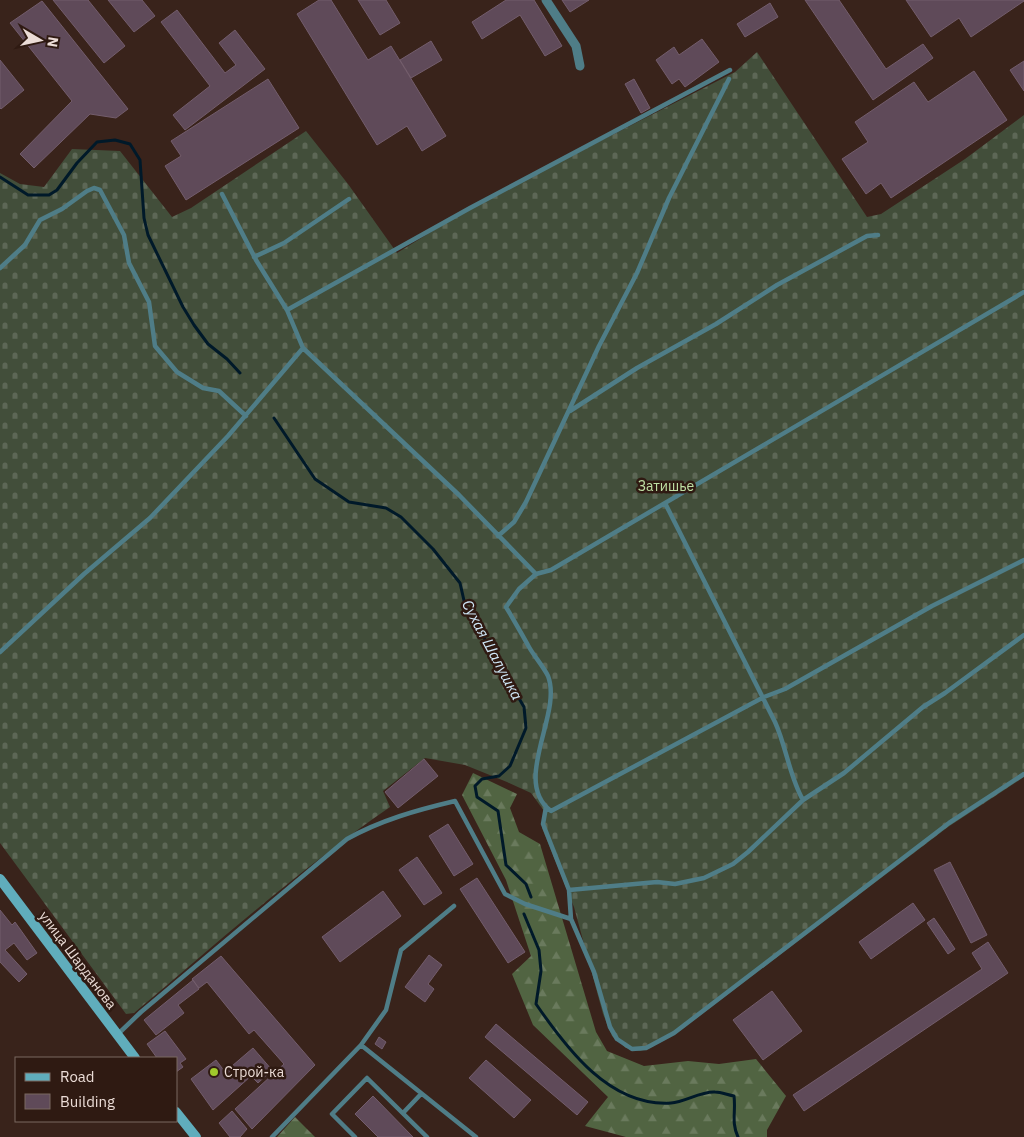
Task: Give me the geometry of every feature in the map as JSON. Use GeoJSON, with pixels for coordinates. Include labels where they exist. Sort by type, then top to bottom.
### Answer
{"type":"FeatureCollection","features":[{"type":"Feature","properties":{"kind":"main road","name":"улица Шарданова"},"geometry":{"type":"LineString","coordinates":[[0,879],[134,1057]]}},
{"type":"Feature","properties":{"kind":"main road"},"geometry":{"type":"LineString","coordinates":[[178,1114],[196,1137]]}},
{"type":"Feature","properties":{"kind":"street"},"geometry":{"type":"LineString","coordinates":[[546,0],[576,46],[580,66]]}},
{"type":"Feature","properties":{"kind":"lane"},"geometry":{"type":"LineString","coordinates":[[287,310],[470,208],[730,70]]}},
{"type":"Feature","properties":{"kind":"lane"},"geometry":{"type":"LineString","coordinates":[[498,536],[514,522],[526,502],[599,346],[637,274],[669,198],[730,79]]}},
{"type":"Feature","properties":{"kind":"lane"},"geometry":{"type":"LineString","coordinates":[[0,268],[25,245],[40,220],[62,209],[87,191],[94,188],[100,190],[124,236],[129,263],[149,302],[155,346],[177,372],[203,388],[219,392],[229,398],[246,416]]}},
{"type":"Feature","properties":{"kind":"lane"},"geometry":{"type":"LineString","coordinates":[[222,194],[254,257],[287,310],[303,348],[459,495],[536,574]]}},
{"type":"Feature","properties":{"kind":"lane"},"geometry":{"type":"LineString","coordinates":[[254,257],[284,243],[349,199]]}},
{"type":"Feature","properties":{"kind":"lane"},"geometry":{"type":"LineString","coordinates":[[569,412],[637,368],[716,324],[776,285],[867,236],[878,235]]}},
{"type":"Feature","properties":{"kind":"lane"},"geometry":{"type":"LineString","coordinates":[[1024,292],[552,570],[536,574],[519,589],[506,607],[548,676],[550,707],[539,750],[537,792],[546,807],[552,811],[568,804],[764,697],[784,689],[910,618],[1024,560]]}},
{"type":"Feature","properties":{"kind":"lane"},"geometry":{"type":"LineString","coordinates":[[0,652],[84,574],[150,518],[246,416],[303,348]]}},
{"type":"Feature","properties":{"kind":"lane"},"geometry":{"type":"LineString","coordinates":[[665,503],[764,697],[785,743],[794,779],[803,800]]}},
{"type":"Feature","properties":{"kind":"lane"},"geometry":{"type":"LineString","coordinates":[[569,890],[657,882],[675,884],[704,878],[733,864],[803,800],[844,773],[923,707],[1024,635]]}},
{"type":"Feature","properties":{"kind":"lane"},"geometry":{"type":"LineString","coordinates":[[546,807],[543,824],[569,890],[571,919],[594,972],[610,1027],[617,1039],[632,1049],[646,1048],[674,1033],[949,823],[1024,774]]}},
{"type":"Feature","properties":{"kind":"lane"},"geometry":{"type":"LineString","coordinates":[[117,1035],[141,1012],[347,838],[368,827],[410,812],[455,801],[505,894],[525,904],[571,919]]}},
{"type":"Feature","properties":{"kind":"lane"},"geometry":{"type":"LineString","coordinates":[[272,1137],[360,1045],[386,1010],[401,950],[454,906]]}},
{"type":"Feature","properties":{"kind":"lane"},"geometry":{"type":"LineString","coordinates":[[360,1045],[476,1137]]}},
{"type":"Feature","properties":{"kind":"lane"},"geometry":{"type":"LineString","coordinates":[[355,1137],[332,1114],[367,1078],[427,1137]]}},
{"type":"Feature","properties":{"kind":"lane"},"geometry":{"type":"LineString","coordinates":[[403,1114],[421,1094]]}},
{"type":"Feature","properties":{"kind":"green space","name":"Затишье"},"geometry":{"type":"Polygon","coordinates":[[[757,52],[867,217],[881,214],[965,159],[1024,115],[1024,777],[948,827],[677,1033],[650,1048],[640,1051],[626,1048],[612,1036],[603,1014],[574,907],[542,828],[544,811],[531,793],[465,765],[425,758],[383,791],[390,807],[324,855],[134,1013],[126,1014],[0,843],[0,173],[20,184],[44,187],[72,149],[120,151],[172,217],[191,208],[306,131],[348,184],[397,253],[470,208],[735,72],[757,52]]]}},
{"type":"Feature","properties":{"kind":"green space"},"geometry":{"type":"Polygon","coordinates":[[[473,773],[517,794],[510,808],[519,832],[540,844],[596,1032],[607,1051],[644,1066],[688,1061],[719,1064],[756,1059],[786,1096],[767,1130],[767,1137],[626,1137],[585,1126],[608,1097],[533,1025],[512,974],[531,956],[506,880],[462,795],[473,773]]]}},
{"type":"Feature","properties":{"kind":"green space"},"geometry":{"type":"Polygon","coordinates":[[[295,1117],[315,1137],[277,1137],[295,1117]]]}},
{"type":"Feature","properties":{"kind":"building"},"geometry":{"type":"Polygon","coordinates":[[[53,0],[88,0],[125,46],[104,63],[53,0]]]}},
{"type":"Feature","properties":{"kind":"building"},"geometry":{"type":"Polygon","coordinates":[[[108,0],[142,0],[155,16],[134,32],[108,0]]]}},
{"type":"Feature","properties":{"kind":"building"},"geometry":{"type":"Polygon","coordinates":[[[319,0],[331,0],[368,60],[391,46],[446,136],[422,151],[407,126],[377,145],[297,14],[319,0]]]}},
{"type":"Feature","properties":{"kind":"building"},"geometry":{"type":"Polygon","coordinates":[[[358,0],[386,0],[400,23],[380,35],[358,0]]]}},
{"type":"Feature","properties":{"kind":"building"},"geometry":{"type":"Polygon","coordinates":[[[506,0],[534,0],[562,46],[545,56],[520,15],[482,39],[472,22],[506,0]]]}},
{"type":"Feature","properties":{"kind":"building"},"geometry":{"type":"Polygon","coordinates":[[[562,0],[589,0],[570,12],[562,0]]]}},
{"type":"Feature","properties":{"kind":"building"},"geometry":{"type":"Polygon","coordinates":[[[805,0],[839,0],[886,69],[923,44],[933,58],[873,100],[805,0]]]}},
{"type":"Feature","properties":{"kind":"building"},"geometry":{"type":"Polygon","coordinates":[[[906,0],[1024,1],[971,37],[959,18],[931,37],[906,0]]]}},
{"type":"Feature","properties":{"kind":"building"},"geometry":{"type":"Polygon","coordinates":[[[42,1],[128,109],[116,118],[90,114],[34,168],[20,154],[72,101],[10,23],[42,1]]]}},
{"type":"Feature","properties":{"kind":"building"},"geometry":{"type":"Polygon","coordinates":[[[770,3],[778,17],[745,37],[737,24],[770,3]]]}},
{"type":"Feature","properties":{"kind":"building"},"geometry":{"type":"Polygon","coordinates":[[[177,10],[225,73],[236,65],[219,43],[235,30],[265,69],[185,130],[173,115],[210,86],[161,22],[177,10]]]}},
{"type":"Feature","properties":{"kind":"building"},"geometry":{"type":"Polygon","coordinates":[[[702,39],[719,62],[685,87],[679,79],[672,84],[656,60],[674,47],[679,55],[702,39]]]}},
{"type":"Feature","properties":{"kind":"building"},"geometry":{"type":"Polygon","coordinates":[[[431,41],[442,60],[411,78],[400,60],[431,41]]]}},
{"type":"Feature","properties":{"kind":"building"},"geometry":{"type":"Polygon","coordinates":[[[0,60],[24,90],[1,109],[0,108],[0,60]]]}},
{"type":"Feature","properties":{"kind":"building"},"geometry":{"type":"Polygon","coordinates":[[[1024,61],[1024,91],[1010,70],[1024,61]]]}},
{"type":"Feature","properties":{"kind":"building"},"geometry":{"type":"Polygon","coordinates":[[[974,71],[1007,120],[891,198],[881,183],[866,194],[842,159],[868,142],[855,122],[914,82],[928,102],[974,71]]]}},
{"type":"Feature","properties":{"kind":"building"},"geometry":{"type":"Polygon","coordinates":[[[268,79],[299,128],[186,200],[165,166],[181,156],[171,141],[268,79]]]}},
{"type":"Feature","properties":{"kind":"building"},"geometry":{"type":"Polygon","coordinates":[[[634,79],[650,108],[641,113],[625,84],[634,79]]]}},
{"type":"Feature","properties":{"kind":"building"},"geometry":{"type":"Polygon","coordinates":[[[424,759],[438,776],[398,808],[385,792],[424,759]]]}},
{"type":"Feature","properties":{"kind":"building"},"geometry":{"type":"Polygon","coordinates":[[[448,824],[473,864],[454,876],[429,836],[448,824]]]}},
{"type":"Feature","properties":{"kind":"building"},"geometry":{"type":"Polygon","coordinates":[[[417,857],[442,893],[424,905],[399,870],[417,857]]]}},
{"type":"Feature","properties":{"kind":"building"},"geometry":{"type":"Polygon","coordinates":[[[950,862],[987,935],[971,943],[934,870],[950,862]]]}},
{"type":"Feature","properties":{"kind":"building"},"geometry":{"type":"Polygon","coordinates":[[[477,878],[525,952],[508,963],[460,889],[477,878]]]}},
{"type":"Feature","properties":{"kind":"building"},"geometry":{"type":"Polygon","coordinates":[[[383,891],[401,916],[340,962],[322,937],[383,891]]]}},
{"type":"Feature","properties":{"kind":"building"},"geometry":{"type":"Polygon","coordinates":[[[913,903],[925,920],[871,959],[859,942],[913,903]]]}},
{"type":"Feature","properties":{"kind":"building"},"geometry":{"type":"Polygon","coordinates":[[[0,910],[12,925],[15,922],[37,953],[27,960],[14,943],[5,950],[27,974],[19,982],[0,962],[0,910]]]}},
{"type":"Feature","properties":{"kind":"building"},"geometry":{"type":"Polygon","coordinates":[[[934,918],[955,949],[948,954],[927,923],[934,918]]]}},
{"type":"Feature","properties":{"kind":"building"},"geometry":{"type":"Polygon","coordinates":[[[988,942],[1008,973],[804,1111],[793,1095],[982,969],[972,953],[988,942]]]}},
{"type":"Feature","properties":{"kind":"building"},"geometry":{"type":"Polygon","coordinates":[[[429,955],[442,965],[428,984],[434,989],[425,1002],[405,987],[429,955]]]}},
{"type":"Feature","properties":{"kind":"building"},"geometry":{"type":"Polygon","coordinates":[[[221,956],[315,1065],[252,1129],[235,1109],[284,1064],[254,1030],[249,1034],[207,982],[199,988],[192,979],[221,956]]]}},
{"type":"Feature","properties":{"kind":"building"},"geometry":{"type":"Polygon","coordinates":[[[193,980],[199,989],[178,1005],[184,1013],[156,1035],[144,1020],[193,980]]]}},
{"type":"Feature","properties":{"kind":"building"},"geometry":{"type":"Polygon","coordinates":[[[772,991],[802,1031],[763,1060],[733,1020],[772,991]]]}},
{"type":"Feature","properties":{"kind":"building"},"geometry":{"type":"Polygon","coordinates":[[[496,1024],[588,1102],[577,1115],[485,1037],[496,1024]]]}},
{"type":"Feature","properties":{"kind":"building"},"geometry":{"type":"Polygon","coordinates":[[[165,1031],[186,1059],[180,1063],[183,1067],[178,1071],[178,1057],[156,1057],[147,1044],[165,1031]]]}},
{"type":"Feature","properties":{"kind":"building"},"geometry":{"type":"Polygon","coordinates":[[[379,1037],[386,1042],[382,1049],[375,1044],[379,1037]]]}},
{"type":"Feature","properties":{"kind":"building"},"geometry":{"type":"Polygon","coordinates":[[[253,1048],[272,1070],[258,1083],[251,1076],[213,1110],[191,1079],[216,1060],[225,1072],[253,1048]]]}},
{"type":"Feature","properties":{"kind":"building"},"geometry":{"type":"Polygon","coordinates":[[[486,1060],[531,1100],[514,1118],[469,1078],[486,1060]]]}},
{"type":"Feature","properties":{"kind":"building"},"geometry":{"type":"Polygon","coordinates":[[[373,1096],[413,1137],[378,1137],[355,1114],[373,1096]]]}},
{"type":"Feature","properties":{"kind":"building"},"geometry":{"type":"Polygon","coordinates":[[[232,1111],[247,1129],[240,1137],[230,1137],[219,1123],[232,1111]]]}},
{"type":"Feature","properties":{"kind":"waterway","name":"Сухая Шалушка"},"geometry":{"type":"LineString","coordinates":[[0,177],[28,195],[49,195],[57,190],[77,163],[97,142],[115,140],[130,144],[140,160],[144,218],[148,235],[183,307],[194,325],[208,344],[227,359],[240,373]]}},
{"type":"Feature","properties":{"kind":"waterway","name":"Сухая Шалушка"},"geometry":{"type":"LineString","coordinates":[[274,418],[315,479],[349,502],[386,508],[401,517],[433,549],[460,583],[465,605],[524,707],[526,728],[510,766],[499,776],[482,779],[475,786],[477,797],[498,811],[506,865],[526,884],[531,897]]}},
{"type":"Feature","properties":{"kind":"waterway","name":"Сухая Шалушка"},"geometry":{"type":"LineString","coordinates":[[524,914],[539,950],[541,971],[536,1004],[576,1056],[592,1072],[610,1085],[629,1096],[649,1102],[671,1103],[710,1092],[720,1092],[734,1096],[734,1122],[738,1137]]}},
{"type":"Feature","properties":{"kind":"place","name":"Строй-ка"},"geometry":{"type":"Point","coordinates":[214,1072]}}]}
